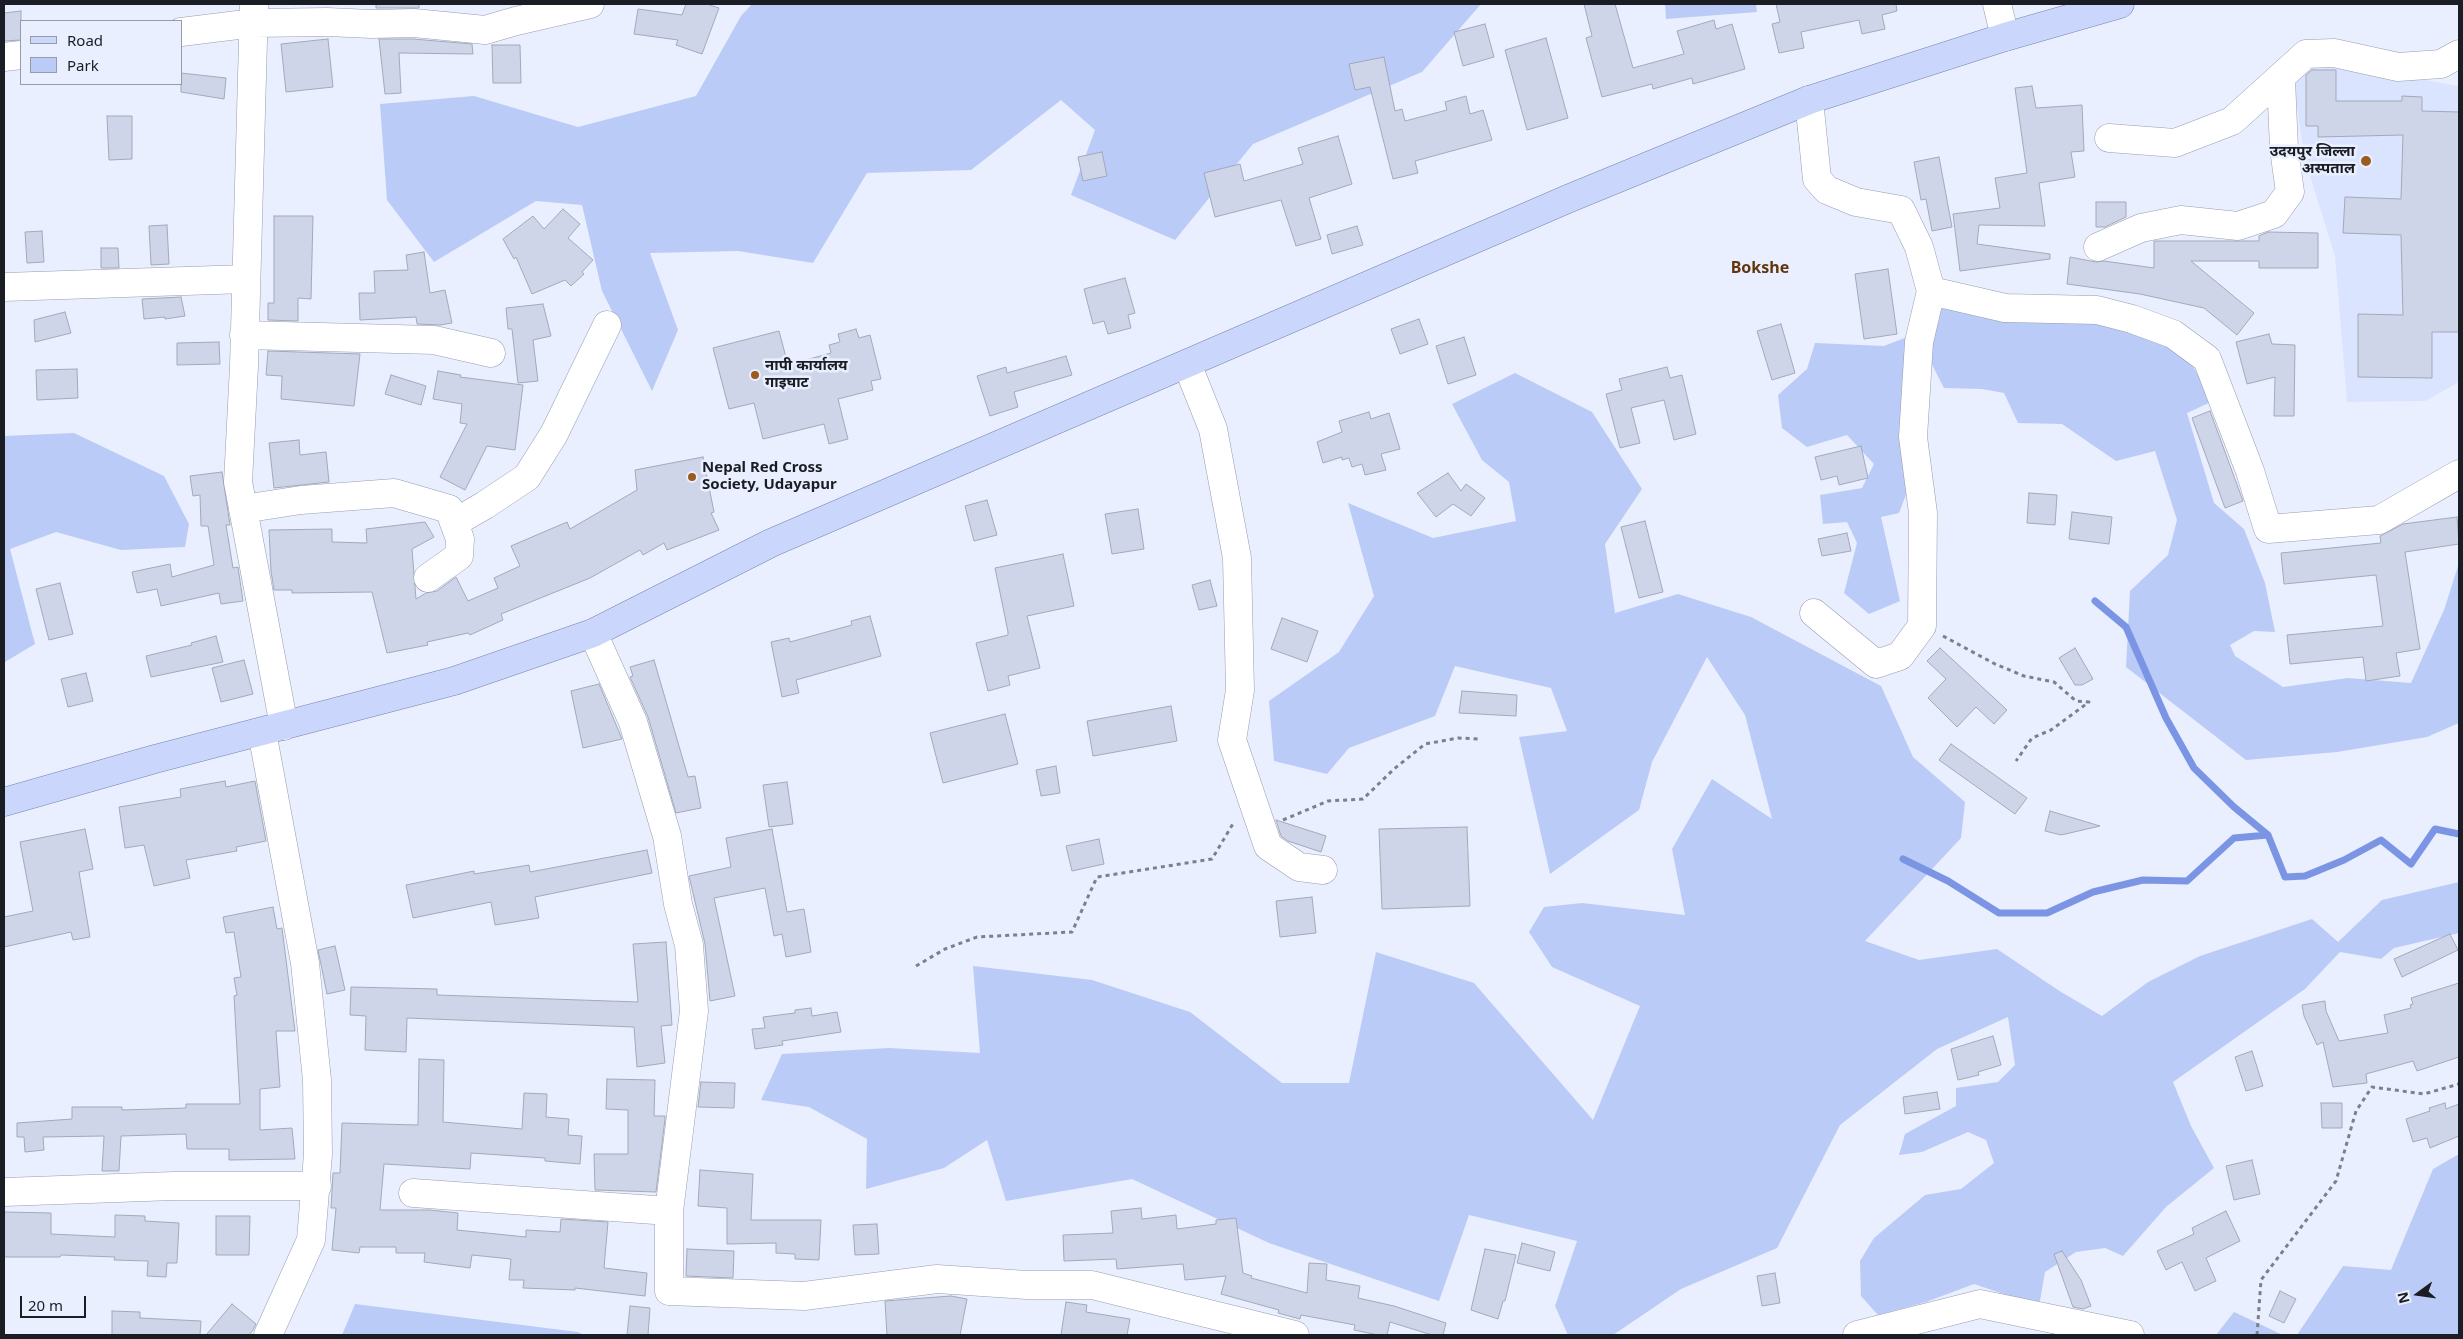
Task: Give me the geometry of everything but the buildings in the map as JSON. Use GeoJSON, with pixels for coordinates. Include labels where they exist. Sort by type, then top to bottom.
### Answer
{"type":"FeatureCollection","features":[{"type":"Feature","properties":{"kind":"main road"},"geometry":{"type":"LineString","coordinates":[[4,802],[155,758],[454,681],[593,633],[770,543],[1570,198],[1809,100],[2005,37],[2120,4]]}},
{"type":"Feature","properties":{"kind":"street"},"geometry":{"type":"LineString","coordinates":[[182,32],[254,14],[414,23],[485,30],[590,4]]}},
{"type":"Feature","properties":{"kind":"street"},"geometry":{"type":"LineString","coordinates":[[1997,4],[2005,37]]}},
{"type":"Feature","properties":{"kind":"street"},"geometry":{"type":"LineString","coordinates":[[254,14],[238,482],[305,963],[317,1080],[316,1186],[311,1240],[268,1335]]}},
{"type":"Feature","properties":{"kind":"street"},"geometry":{"type":"LineString","coordinates":[[2109,138],[2175,143],[2232,121],[2281,79],[2306,54],[2334,53],[2398,67],[2441,64],[2459,54]]}},
{"type":"Feature","properties":{"kind":"street"},"geometry":{"type":"LineString","coordinates":[[4,57],[20,55]]}},
{"type":"Feature","properties":{"kind":"street"},"geometry":{"type":"LineString","coordinates":[[2098,247],[2142,228],[2181,220],[2238,226],[2274,214],[2290,192],[2284,149],[2281,79]]}},
{"type":"Feature","properties":{"kind":"street"},"geometry":{"type":"LineString","coordinates":[[1809,100],[1817,179],[1827,190],[1856,202],[1902,210],[1919,248],[1931,291],[1919,342],[1913,437],[1923,513],[1922,626],[1900,656],[1876,664],[1814,613]]}},
{"type":"Feature","properties":{"kind":"street"},"geometry":{"type":"LineString","coordinates":[[4,287],[246,279]]}},
{"type":"Feature","properties":{"kind":"street"},"geometry":{"type":"LineString","coordinates":[[1931,291],[2005,308],[2097,310],[2132,318],[2173,334],[2207,359],[2250,471],[2268,529],[2379,520],[2459,474]]}},
{"type":"Feature","properties":{"kind":"street"},"geometry":{"type":"LineString","coordinates":[[454,523],[527,477],[554,434],[606,325]]}},
{"type":"Feature","properties":{"kind":"street"},"geometry":{"type":"LineString","coordinates":[[244,335],[434,340],[491,353]]}},
{"type":"Feature","properties":{"kind":"street"},"geometry":{"type":"LineString","coordinates":[[1187,364],[1213,429],[1236,558],[1240,690],[1232,740],[1268,846],[1300,867],[1323,870]]}},
{"type":"Feature","properties":{"kind":"street"},"geometry":{"type":"LineString","coordinates":[[243,509],[301,500],[394,492],[449,509],[460,538],[459,556],[428,578]]}},
{"type":"Feature","properties":{"kind":"street"},"geometry":{"type":"LineString","coordinates":[[593,633],[633,722],[667,836],[678,904],[689,945],[694,1011],[669,1211],[668,1291],[804,1296],[937,1278],[1027,1285],[1092,1285],[1295,1335]]}},
{"type":"Feature","properties":{"kind":"street"},"geometry":{"type":"LineString","coordinates":[[4,1192],[174,1186],[316,1186]]}},
{"type":"Feature","properties":{"kind":"street"},"geometry":{"type":"LineString","coordinates":[[413,1193],[669,1211]]}},
{"type":"Feature","properties":{"kind":"street"},"geometry":{"type":"LineString","coordinates":[[1857,1335],[1980,1304],[2130,1335]]}},
{"type":"Feature","properties":{"kind":"path"},"geometry":{"type":"LineString","coordinates":[[1922,626],[1958,643],[1995,664],[2024,676],[2054,682],[2076,701],[2089,702],[2051,730],[2032,738],[2016,761]]}},
{"type":"Feature","properties":{"kind":"path"},"geometry":{"type":"LineString","coordinates":[[1262,829],[1328,801],[1363,799],[1394,769],[1425,744],[1458,738],[1479,739]]}},
{"type":"Feature","properties":{"kind":"path"},"geometry":{"type":"LineString","coordinates":[[916,966],[945,949],[978,937],[1072,932],[1096,876],[1212,859],[1250,793]]}},
{"type":"Feature","properties":{"kind":"path"},"geometry":{"type":"LineString","coordinates":[[2257,1335],[2261,1280],[2336,1181],[2356,1110],[2372,1087],[2424,1094],[2459,1084]]}},
{"type":"Feature","properties":{"kind":"shaded area"},"geometry":{"type":"Polygon","coordinates":[[[2316,61],[2459,86],[2459,382],[2425,401],[2347,402],[2335,256],[2305,160],[2293,82],[2316,61]]]}},
{"type":"Feature","properties":{"kind":"green space"},"geometry":{"type":"Polygon","coordinates":[[[752,4],[1481,4],[1422,72],[1253,144],[1175,240],[1071,195],[1095,130],[1061,100],[971,170],[867,173],[813,263],[738,251],[650,253],[678,330],[652,391],[602,291],[582,205],[536,201],[434,262],[387,200],[380,104],[474,96],[578,127],[696,96],[741,16],[752,4]]]}},
{"type":"Feature","properties":{"kind":"green space"},"geometry":{"type":"Polygon","coordinates":[[[1665,4],[1756,4],[1757,12],[1666,19],[1665,4]]]}},
{"type":"Feature","properties":{"kind":"green space"},"geometry":{"type":"Polygon","coordinates":[[[1974,308],[2086,317],[2185,353],[2213,401],[2187,413],[2214,503],[2244,529],[2265,583],[2275,632],[2254,631],[2230,645],[2235,656],[2283,687],[2348,678],[2411,683],[2444,610],[2459,563],[2459,723],[2427,737],[2337,752],[2246,760],[2126,667],[2130,591],[2168,555],[2177,520],[2155,451],[2116,461],[2062,424],[2018,423],[2004,393],[1982,389],[1944,388],[1927,355],[1938,309],[1974,308]]]}},
{"type":"Feature","properties":{"kind":"green space"},"geometry":{"type":"Polygon","coordinates":[[[1907,337],[1909,487],[1899,513],[1881,517],[1900,601],[1869,614],[1844,593],[1857,543],[1847,522],[1823,524],[1820,495],[1862,488],[1874,464],[1847,435],[1807,447],[1782,428],[1778,395],[1807,369],[1815,343],[1884,346],[1907,337]]]}},
{"type":"Feature","properties":{"kind":"green space"},"geometry":{"type":"Polygon","coordinates":[[[1515,373],[1592,412],[1642,489],[1605,544],[1615,613],[1678,594],[1751,617],[1881,686],[1913,757],[1965,802],[1961,838],[1865,941],[1919,960],[1997,949],[2061,992],[2102,1016],[2148,982],[2200,956],[2312,919],[2338,942],[2382,900],[2459,882],[2459,933],[2394,948],[2381,959],[2340,952],[2305,989],[2173,1082],[2191,1126],[2214,1168],[2166,1207],[2123,1256],[2105,1248],[2076,1252],[2045,1272],[2039,1306],[1974,1284],[1926,1302],[1878,1315],[1861,1296],[1860,1261],[1874,1238],[1925,1195],[1961,1189],[1994,1163],[1986,1140],[1968,1132],[1922,1152],[1899,1155],[1905,1134],[1956,1106],[1956,1088],[1998,1082],[2015,1065],[2008,1017],[1937,1049],[1840,1125],[1777,1248],[1681,1289],[1613,1335],[1568,1335],[1555,1306],[1577,1241],[1469,1215],[1439,1301],[1269,1243],[1132,1179],[1006,1201],[987,1140],[944,1168],[866,1189],[867,1139],[809,1107],[761,1100],[782,1054],[889,1048],[980,1053],[973,966],[1092,980],[1190,1012],[1282,1083],[1349,1083],[1376,952],[1474,983],[1593,1120],[1640,1006],[1552,967],[1529,932],[1544,907],[1582,903],[1685,915],[1672,849],[1712,779],[1772,819],[1745,715],[1707,657],[1652,762],[1639,810],[1550,874],[1519,737],[1567,731],[1551,688],[1455,666],[1435,716],[1349,748],[1327,774],[1274,761],[1269,701],[1339,652],[1374,596],[1348,503],[1433,538],[1516,521],[1509,482],[1482,460],[1452,404],[1515,373]]]}},
{"type":"Feature","properties":{"kind":"green space"},"geometry":{"type":"Polygon","coordinates":[[[74,433],[164,476],[189,524],[185,547],[121,550],[56,532],[10,549],[35,644],[5,662],[4,436],[74,433]]]}},
{"type":"Feature","properties":{"kind":"green space"},"geometry":{"type":"Polygon","coordinates":[[[2459,1154],[2459,1335],[2297,1335],[2343,1266],[2391,1270],[2433,1169],[2459,1154]]]}},
{"type":"Feature","properties":{"kind":"green space"},"geometry":{"type":"Polygon","coordinates":[[[355,1304],[578,1332],[584,1335],[342,1335],[355,1304]]]}},
{"type":"Feature","properties":{"kind":"green space"},"geometry":{"type":"Polygon","coordinates":[[[2234,1312],[2283,1335],[2216,1335],[2234,1312]]]}},
{"type":"Feature","properties":{"kind":"waterway"},"geometry":{"type":"LineString","coordinates":[[2095,601],[2126,627],[2166,718],[2194,768],[2234,807],[2268,835]]}},
{"type":"Feature","properties":{"kind":"waterway"},"geometry":{"type":"LineString","coordinates":[[1903,859],[1948,881],[1999,913],[2047,913],[2093,892],[2143,880],[2187,881],[2234,838],[2268,835],[2285,877],[2305,876],[2344,860],[2381,840],[2411,864],[2435,829],[2459,834]]}},
{"type":"Feature","properties":{"kind":"place","name":"उदयपुर जिल्ला अस्पताल"},"geometry":{"type":"Point","coordinates":[2366,161]}},
{"type":"Feature","properties":{"kind":"place","name":"नापी कार्यालय गाइघाट"},"geometry":{"type":"Point","coordinates":[755,375]}},
{"type":"Feature","properties":{"kind":"place","name":"Nepal Red Cross Society, Udayapur"},"geometry":{"type":"Point","coordinates":[692,477]}},
{"type":"Feature","properties":{"kind":"district","name":"Bokshe"},"geometry":{"type":"Point","coordinates":[1760,268]}}]}
